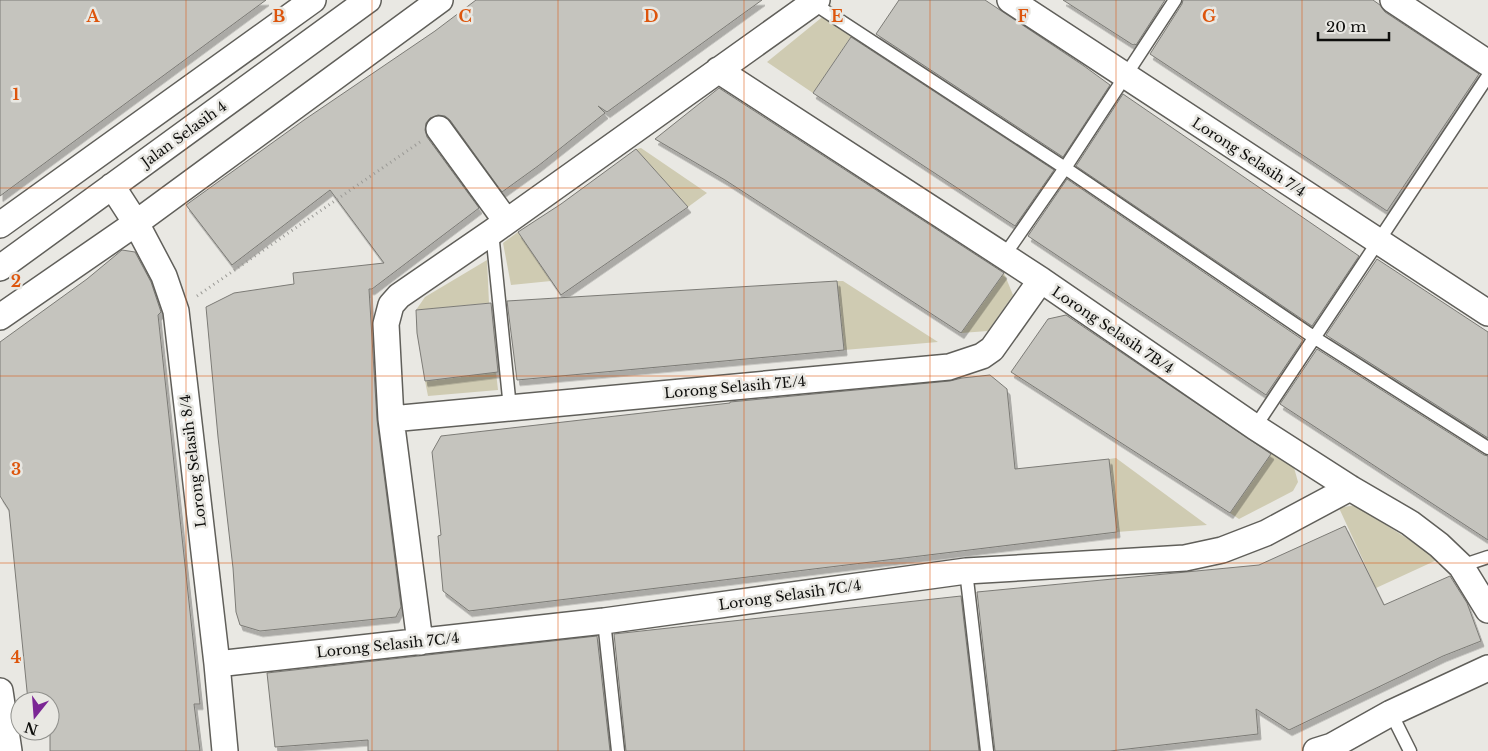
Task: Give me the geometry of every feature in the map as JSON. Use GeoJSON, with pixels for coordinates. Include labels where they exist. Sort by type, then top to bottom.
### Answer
{"type":"FeatureCollection","features":[{"type":"Feature","properties":{"kind":"street"},"geometry":{"type":"LineString","coordinates":[[0,225],[313,0]]}},
{"type":"Feature","properties":{"kind":"street","name":"Jalan Selasih 4"},"geometry":{"type":"LineString","coordinates":[[0,268],[368,0]]}},
{"type":"Feature","properties":{"kind":"street"},"geometry":{"type":"LineString","coordinates":[[0,318],[136,223],[440,0]]}},
{"type":"Feature","properties":{"kind":"street","name":"Lorong Selasih 7/4"},"geometry":{"type":"LineString","coordinates":[[1010,0],[1488,313]]}},
{"type":"Feature","properties":{"kind":"street"},"geometry":{"type":"LineString","coordinates":[[1393,0],[1488,63]]}},
{"type":"Feature","properties":{"kind":"street"},"geometry":{"type":"LineString","coordinates":[[420,642],[391,419],[386,324],[391,305],[399,296],[499,227],[815,1]]}},
{"type":"Feature","properties":{"kind":"street","name":"Lorong Selasih 7B/4"},"geometry":{"type":"LineString","coordinates":[[718,70],[1041,280],[1256,428],[1350,488],[1410,523],[1439,545],[1461,566],[1488,610]]}},
{"type":"Feature","properties":{"kind":"street"},"geometry":{"type":"LineString","coordinates":[[439,129],[499,227]]}},
{"type":"Feature","properties":{"kind":"street","name":"Lorong Selasih 8/4"},"geometry":{"type":"LineString","coordinates":[[112,186],[136,223],[164,276],[176,311],[217,664],[225,751]]}},
{"type":"Feature","properties":{"kind":"street","name":"Lorong Selasih 7E/4"},"geometry":{"type":"LineString","coordinates":[[391,419],[949,367],[982,356],[992,349],[1041,280]]}},
{"type":"Feature","properties":{"kind":"street","name":"Lorong Selasih 7C/4"},"geometry":{"type":"LineString","coordinates":[[217,664],[604,621],[966,571],[1185,558],[1222,550],[1266,533],[1350,488]]}},
{"type":"Feature","properties":{"kind":"street"},"geometry":{"type":"LineString","coordinates":[[1316,751],[1332,746],[1390,713],[1488,668]]}},
{"type":"Feature","properties":{"kind":"street"},"geometry":{"type":"LineString","coordinates":[[0,691],[9,751]]}},
{"type":"Feature","properties":{"kind":"lane"},"geometry":{"type":"LineString","coordinates":[[1004,256],[1065,168],[1175,0]]}},
{"type":"Feature","properties":{"kind":"lane"},"geometry":{"type":"LineString","coordinates":[[815,1],[1315,338],[1488,448]]}},
{"type":"Feature","properties":{"kind":"lane"},"geometry":{"type":"LineString","coordinates":[[1256,428],[1488,76]]}},
{"type":"Feature","properties":{"kind":"lane"},"geometry":{"type":"LineString","coordinates":[[499,227],[510,408]]}},
{"type":"Feature","properties":{"kind":"lane"},"geometry":{"type":"LineString","coordinates":[[1461,566],[1488,557]]}},
{"type":"Feature","properties":{"kind":"lane"},"geometry":{"type":"LineString","coordinates":[[966,571],[987,751]]}},
{"type":"Feature","properties":{"kind":"lane"},"geometry":{"type":"LineString","coordinates":[[604,621],[618,751]]}},
{"type":"Feature","properties":{"kind":"lane"},"geometry":{"type":"LineString","coordinates":[[1390,713],[1410,751]]}},
{"type":"Feature","properties":{"kind":"path"},"geometry":{"type":"LineString","coordinates":[[176,311],[439,129]]}},
{"type":"Feature","properties":{"kind":"shaded area"},"geometry":{"type":"Polygon","coordinates":[[[826,14],[854,32],[813,93],[767,62],[826,14]]]}},
{"type":"Feature","properties":{"kind":"shaded area"},"geometry":{"type":"Polygon","coordinates":[[[641,148],[707,193],[688,207],[636,149],[641,148]]]}},
{"type":"Feature","properties":{"kind":"shaded area"},"geometry":{"type":"Polygon","coordinates":[[[518,232],[551,281],[511,285],[503,243],[518,232]]]}},
{"type":"Feature","properties":{"kind":"shaded area"},"geometry":{"type":"Polygon","coordinates":[[[487,260],[489,303],[416,310],[425,297],[487,260]]]}},
{"type":"Feature","properties":{"kind":"shaded area"},"geometry":{"type":"Polygon","coordinates":[[[1004,273],[1013,295],[988,331],[961,333],[1004,273]]]}},
{"type":"Feature","properties":{"kind":"shaded area"},"geometry":{"type":"Polygon","coordinates":[[[837,281],[843,281],[938,342],[844,350],[837,281]]]}},
{"type":"Feature","properties":{"kind":"shaded area"},"geometry":{"type":"Polygon","coordinates":[[[496,372],[498,390],[428,396],[425,381],[496,372]]]}},
{"type":"Feature","properties":{"kind":"shaded area"},"geometry":{"type":"Polygon","coordinates":[[[1273,450],[1293,464],[1298,482],[1293,491],[1239,519],[1230,513],[1273,450]]]}},
{"type":"Feature","properties":{"kind":"shaded area"},"geometry":{"type":"Polygon","coordinates":[[[1116,458],[1207,525],[1117,532],[1109,459],[1116,458]]]}},
{"type":"Feature","properties":{"kind":"shaded area"},"geometry":{"type":"Polygon","coordinates":[[[1355,505],[1439,559],[1376,588],[1339,508],[1355,505]]]}},
{"type":"Feature","properties":{"kind":"building"},"geometry":{"type":"Polygon","coordinates":[[[0,0],[266,0],[0,196],[0,0]]]}},
{"type":"Feature","properties":{"kind":"building"},"geometry":{"type":"Polygon","coordinates":[[[476,0],[762,0],[607,112],[598,106],[605,113],[502,192],[450,120],[445,116],[438,115],[430,118],[426,123],[427,137],[479,208],[372,289],[369,289],[377,420],[401,607],[396,617],[260,631],[240,625],[236,612],[206,307],[234,293],[294,284],[293,273],[384,263],[330,190],[232,265],[186,205],[304,120],[435,31],[476,0]]]}},
{"type":"Feature","properties":{"kind":"building"},"geometry":{"type":"Polygon","coordinates":[[[899,0],[985,0],[1110,85],[1063,157],[876,34],[899,0]]]}},
{"type":"Feature","properties":{"kind":"building"},"geometry":{"type":"Polygon","coordinates":[[[1063,0],[1165,0],[1136,45],[1133,45],[1063,0]]]}},
{"type":"Feature","properties":{"kind":"building"},"geometry":{"type":"Polygon","coordinates":[[[1183,0],[1373,0],[1385,12],[1479,74],[1387,211],[1150,54],[1183,0]]]}},
{"type":"Feature","properties":{"kind":"building"},"geometry":{"type":"Polygon","coordinates":[[[851,37],[1054,170],[1015,226],[813,93],[851,37]]]}},
{"type":"Feature","properties":{"kind":"building"},"geometry":{"type":"Polygon","coordinates":[[[719,88],[1004,273],[961,333],[725,180],[655,139],[719,88]]]}},
{"type":"Feature","properties":{"kind":"building"},"geometry":{"type":"Polygon","coordinates":[[[1123,94],[1359,256],[1312,326],[1076,166],[1123,94]]]}},
{"type":"Feature","properties":{"kind":"building"},"geometry":{"type":"Polygon","coordinates":[[[636,149],[688,207],[561,295],[518,232],[561,204],[636,149]]]}},
{"type":"Feature","properties":{"kind":"building"},"geometry":{"type":"Polygon","coordinates":[[[1067,179],[1303,340],[1266,395],[1028,236],[1067,179]]]}},
{"type":"Feature","properties":{"kind":"building"},"geometry":{"type":"Polygon","coordinates":[[[122,250],[135,252],[151,282],[161,312],[158,315],[200,704],[194,704],[200,751],[50,751],[50,741],[60,741],[60,691],[27,691],[9,510],[0,496],[0,342],[87,279],[122,250]]]}},
{"type":"Feature","properties":{"kind":"building"},"geometry":{"type":"Polygon","coordinates":[[[1377,259],[1488,332],[1488,438],[1326,335],[1377,259]]]}},
{"type":"Feature","properties":{"kind":"building"},"geometry":{"type":"Polygon","coordinates":[[[837,281],[844,350],[517,380],[507,301],[837,281]]]}},
{"type":"Feature","properties":{"kind":"building"},"geometry":{"type":"Polygon","coordinates":[[[491,303],[498,372],[425,381],[417,333],[416,310],[491,303]]]}},
{"type":"Feature","properties":{"kind":"building"},"geometry":{"type":"Polygon","coordinates":[[[1066,315],[1271,454],[1230,513],[1011,372],[1048,319],[1066,315]]]}},
{"type":"Feature","properties":{"kind":"building"},"geometry":{"type":"Polygon","coordinates":[[[1317,349],[1488,456],[1488,540],[1280,404],[1317,349]]]}},
{"type":"Feature","properties":{"kind":"building"},"geometry":{"type":"Polygon","coordinates":[[[990,375],[1007,389],[1015,469],[1109,459],[1117,532],[469,611],[443,591],[438,536],[441,535],[432,452],[441,436],[730,402],[950,381],[990,375]]]}},
{"type":"Feature","properties":{"kind":"building"},"geometry":{"type":"Polygon","coordinates":[[[1345,526],[1384,605],[1450,576],[1467,603],[1481,641],[1443,656],[1289,730],[1256,709],[1258,734],[1110,751],[995,751],[977,592],[1259,565],[1345,526]]]}},
{"type":"Feature","properties":{"kind":"building"},"geometry":{"type":"Polygon","coordinates":[[[961,596],[979,751],[626,751],[614,634],[961,596]]]}},
{"type":"Feature","properties":{"kind":"building"},"geometry":{"type":"Polygon","coordinates":[[[597,636],[610,751],[368,751],[368,740],[275,747],[267,673],[597,636]]]}}]}
